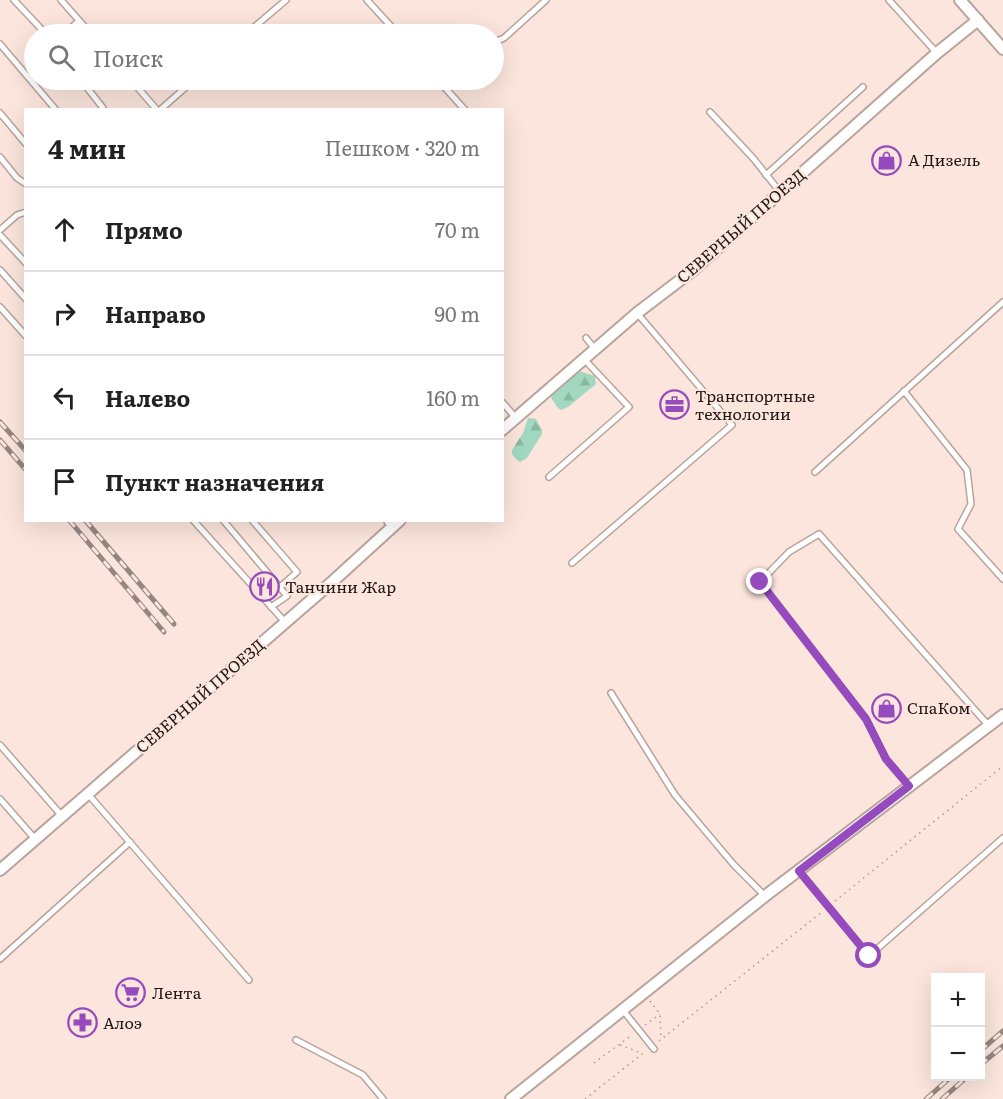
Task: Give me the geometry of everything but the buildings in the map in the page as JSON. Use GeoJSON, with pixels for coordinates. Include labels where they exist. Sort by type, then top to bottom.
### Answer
{"type":"FeatureCollection","features":[{"type":"Feature","properties":{"kind":"street"},"geometry":{"type":"LineString","coordinates":[[960,0],[1003,49]]}},
{"type":"Feature","properties":{"kind":"street","name":"СЕВЕРНЫЙ ПРОЕЗД"},"geometry":{"type":"LineString","coordinates":[[504,428],[637,313],[692,271],[937,53],[978,20]]}},
{"type":"Feature","properties":{"kind":"street","name":"СЕВЕРНЫЙ ПРОЕЗД"},"geometry":{"type":"LineString","coordinates":[[0,870],[285,622],[393,523]]}},
{"type":"Feature","properties":{"kind":"street"},"geometry":{"type":"LineString","coordinates":[[511,1099],[765,896],[1003,715]]}},
{"type":"Feature","properties":{"kind":"lane"},"geometry":{"type":"LineString","coordinates":[[14,0],[37,24]]}},
{"type":"Feature","properties":{"kind":"lane"},"geometry":{"type":"LineString","coordinates":[[61,0],[82,24]]}},
{"type":"Feature","properties":{"kind":"lane"},"geometry":{"type":"LineString","coordinates":[[258,24],[286,0]]}},
{"type":"Feature","properties":{"kind":"lane"},"geometry":{"type":"LineString","coordinates":[[367,0],[389,24]]}},
{"type":"Feature","properties":{"kind":"lane"},"geometry":{"type":"LineString","coordinates":[[504,38],[546,0]]}},
{"type":"Feature","properties":{"kind":"lane"},"geometry":{"type":"LineString","coordinates":[[890,0],[937,53]]}},
{"type":"Feature","properties":{"kind":"lane"},"geometry":{"type":"LineString","coordinates":[[76,24],[79,21]]}},
{"type":"Feature","properties":{"kind":"lane"},"geometry":{"type":"LineString","coordinates":[[0,44],[24,72]]}},
{"type":"Feature","properties":{"kind":"lane"},"geometry":{"type":"LineString","coordinates":[[766,175],[864,87]]}},
{"type":"Feature","properties":{"kind":"lane"},"geometry":{"type":"LineString","coordinates":[[39,90],[54,108]]}},
{"type":"Feature","properties":{"kind":"lane"},"geometry":{"type":"LineString","coordinates":[[89,90],[103,108]]}},
{"type":"Feature","properties":{"kind":"lane"},"geometry":{"type":"LineString","coordinates":[[139,90],[156,108]]}},
{"type":"Feature","properties":{"kind":"lane"},"geometry":{"type":"LineString","coordinates":[[160,108],[182,90]]}},
{"type":"Feature","properties":{"kind":"lane"},"geometry":{"type":"LineString","coordinates":[[447,90],[463,108]]}},
{"type":"Feature","properties":{"kind":"lane"},"geometry":{"type":"LineString","coordinates":[[710,112],[781,192]]}},
{"type":"Feature","properties":{"kind":"lane"},"geometry":{"type":"LineString","coordinates":[[0,113],[24,142]]}},
{"type":"Feature","properties":{"kind":"lane"},"geometry":{"type":"LineString","coordinates":[[0,158],[24,183]]}},
{"type":"Feature","properties":{"kind":"lane"},"geometry":{"type":"LineString","coordinates":[[0,230],[17,215],[24,213]]}},
{"type":"Feature","properties":{"kind":"lane"},"geometry":{"type":"LineString","coordinates":[[0,235],[24,261]]}},
{"type":"Feature","properties":{"kind":"lane"},"geometry":{"type":"LineString","coordinates":[[0,270],[24,296]]}},
{"type":"Feature","properties":{"kind":"lane"},"geometry":{"type":"LineString","coordinates":[[815,471],[1003,302]]}},
{"type":"Feature","properties":{"kind":"lane"},"geometry":{"type":"LineString","coordinates":[[0,307],[24,334]]}},
{"type":"Feature","properties":{"kind":"lane"},"geometry":{"type":"LineString","coordinates":[[572,563],[732,425],[637,313]]}},
{"type":"Feature","properties":{"kind":"lane"},"geometry":{"type":"LineString","coordinates":[[585,338],[595,349]]}},
{"type":"Feature","properties":{"kind":"lane"},"geometry":{"type":"LineString","coordinates":[[549,477],[629,407],[584,359]]}},
{"type":"Feature","properties":{"kind":"lane"},"geometry":{"type":"LineString","coordinates":[[904,392],[967,470],[971,504],[958,530],[1003,579]]}},
{"type":"Feature","properties":{"kind":"lane"},"geometry":{"type":"LineString","coordinates":[[504,404],[516,418]]}},
{"type":"Feature","properties":{"kind":"lane"},"geometry":{"type":"LineString","coordinates":[[195,522],[285,622]]}},
{"type":"Feature","properties":{"kind":"lane"},"geometry":{"type":"LineString","coordinates":[[225,522],[287,596],[271,607]]}},
{"type":"Feature","properties":{"kind":"lane"},"geometry":{"type":"LineString","coordinates":[[254,522],[297,572],[280,587]]}},
{"type":"Feature","properties":{"kind":"lane"},"geometry":{"type":"LineString","coordinates":[[909,786],[886,759],[866,719],[760,582],[789,552],[819,534],[989,726]]}},
{"type":"Feature","properties":{"kind":"lane"},"geometry":{"type":"LineString","coordinates":[[611,693],[675,795],[734,865],[765,896]]}},
{"type":"Feature","properties":{"kind":"lane"},"geometry":{"type":"LineString","coordinates":[[0,745],[62,816]]}},
{"type":"Feature","properties":{"kind":"lane"},"geometry":{"type":"LineString","coordinates":[[88,794],[249,980]]}},
{"type":"Feature","properties":{"kind":"lane"},"geometry":{"type":"LineString","coordinates":[[0,799],[35,839]]}},
{"type":"Feature","properties":{"kind":"lane"},"geometry":{"type":"LineString","coordinates":[[799,871],[869,956],[1003,838]]}},
{"type":"Feature","properties":{"kind":"lane"},"geometry":{"type":"LineString","coordinates":[[0,959],[130,842]]}},
{"type":"Feature","properties":{"kind":"lane"},"geometry":{"type":"LineString","coordinates":[[622,1010],[653,1048]]}},
{"type":"Feature","properties":{"kind":"lane"},"geometry":{"type":"LineString","coordinates":[[296,1040],[363,1075],[383,1099]]}},
{"type":"Feature","properties":{"kind":"path"},"geometry":{"type":"LineString","coordinates":[[585,1099],[653,1048],[661,1039],[1003,766]]}},
{"type":"Feature","properties":{"kind":"path"},"geometry":{"type":"LineString","coordinates":[[644,993],[660,1014],[661,1039]]}},
{"type":"Feature","properties":{"kind":"path"},"geometry":{"type":"LineString","coordinates":[[594,1063],[660,1014]]}},
{"type":"Feature","properties":{"kind":"path"},"geometry":{"type":"LineString","coordinates":[[619,1044],[642,1054]]}},
{"type":"Feature","properties":{"kind":"green space"},"geometry":{"type":"Polygon","coordinates":[[[579,371],[595,376],[596,384],[561,410],[551,398],[579,371]]]}},
{"type":"Feature","properties":{"kind":"green space"},"geometry":{"type":"Polygon","coordinates":[[[528,418],[536,419],[542,434],[527,458],[520,462],[512,454],[512,450],[523,433],[528,418]]]}},
{"type":"Feature","properties":{"kind":"railway"},"geometry":{"type":"LineString","coordinates":[[0,422],[24,449]]}},
{"type":"Feature","properties":{"kind":"railway"},"geometry":{"type":"LineString","coordinates":[[0,440],[24,468]]}},
{"type":"Feature","properties":{"kind":"railway"},"geometry":{"type":"LineString","coordinates":[[71,522],[164,632]]}},
{"type":"Feature","properties":{"kind":"railway"},"geometry":{"type":"LineString","coordinates":[[87,522],[174,624]]}},
{"type":"Feature","properties":{"kind":"railway"},"geometry":{"type":"LineString","coordinates":[[985,1047],[1003,1031]]}},
{"type":"Feature","properties":{"kind":"railway"},"geometry":{"type":"LineString","coordinates":[[985,1061],[1003,1046]]}},
{"type":"Feature","properties":{"kind":"railway"},"geometry":{"type":"LineString","coordinates":[[926,1099],[946,1081]]}},
{"type":"Feature","properties":{"kind":"railway"},"geometry":{"type":"LineString","coordinates":[[942,1099],[962,1081]]}},
{"type":"Feature","properties":{"kind":"place","name":"А Дизель"},"geometry":{"type":"Point","coordinates":[887,160]}},
{"type":"Feature","properties":{"kind":"place","name":"Транспортные технологии"},"geometry":{"type":"Point","coordinates":[674,405]}},
{"type":"Feature","properties":{"kind":"place","name":"Танчини Жар"},"geometry":{"type":"Point","coordinates":[264,587]}},
{"type":"Feature","properties":{"kind":"place","name":"СпаКом"},"geometry":{"type":"Point","coordinates":[886,708]}},
{"type":"Feature","properties":{"kind":"place","name":"Лента"},"geometry":{"type":"Point","coordinates":[131,993]}},
{"type":"Feature","properties":{"kind":"place","name":"Алоэ"},"geometry":{"type":"Point","coordinates":[82,1023]}},
{"type":"Feature","properties":{"kind":"route"},"geometry":{"type":"LineString","coordinates":[[760,582],[866,719],[886,759],[909,786],[799,871],[869,956]]}}]}
